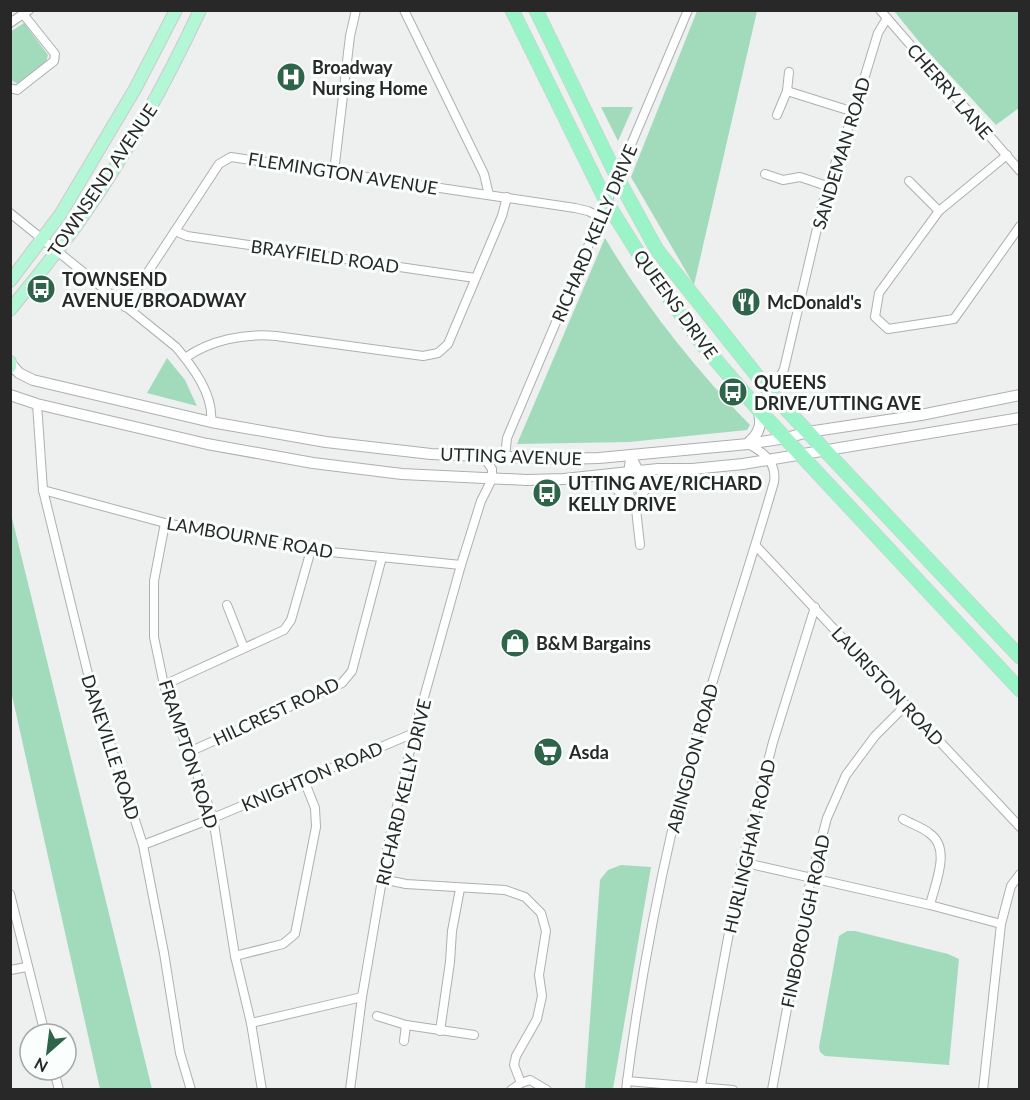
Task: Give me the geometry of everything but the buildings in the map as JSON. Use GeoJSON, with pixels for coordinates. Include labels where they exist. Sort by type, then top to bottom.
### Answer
{"type":"FeatureCollection","features":[{"type":"Feature","properties":{"kind":"highway","name":"QUEENS DRIVE"},"geometry":{"type":"LineString","coordinates":[[512,10],[606,202],[647,267],[702,344],[758,409],[1020,690]]}},
{"type":"Feature","properties":{"kind":"highway","name":"QUEENS DRIVE"},"geometry":{"type":"LineString","coordinates":[[536,10],[617,177],[657,250],[770,392],[1020,657]]}},
{"type":"Feature","properties":{"kind":"main road","name":"TOWNSEND AVENUE"},"geometry":{"type":"LineString","coordinates":[[10,281],[60,215],[135,89],[176,10]]}},
{"type":"Feature","properties":{"kind":"main road","name":"TOWNSEND AVENUE"},"geometry":{"type":"LineString","coordinates":[[10,310],[80,220],[122,156],[162,89],[200,10]]}},
{"type":"Feature","properties":{"kind":"street"},"geometry":{"type":"LineString","coordinates":[[334,172],[350,36],[356,10]]}},
{"type":"Feature","properties":{"kind":"street"},"geometry":{"type":"LineString","coordinates":[[404,10],[484,174],[489,195]]}},
{"type":"Feature","properties":{"kind":"street","name":"RICHARD KELLY DRIVE"},"geometry":{"type":"LineString","coordinates":[[505,457],[507,438],[688,10]]}},
{"type":"Feature","properties":{"kind":"street","name":"CHERRY LANE"},"geometry":{"type":"LineString","coordinates":[[880,10],[1020,171]]}},
{"type":"Feature","properties":{"kind":"street"},"geometry":{"type":"LineString","coordinates":[[10,23],[26,12],[55,54],[54,61],[17,90],[10,88]]}},
{"type":"Feature","properties":{"kind":"street","name":"SANDEMAN ROAD"},"geometry":{"type":"LineString","coordinates":[[770,392],[784,369],[826,186],[854,112],[878,33],[887,18]]}},
{"type":"Feature","properties":{"kind":"street"},"geometry":{"type":"LineString","coordinates":[[777,115],[787,91],[789,72]]}},
{"type":"Feature","properties":{"kind":"street"},"geometry":{"type":"LineString","coordinates":[[787,91],[854,112]]}},
{"type":"Feature","properties":{"kind":"street"},"geometry":{"type":"LineString","coordinates":[[1007,155],[939,211],[879,293],[875,317],[888,329],[954,319],[1020,226]]}},
{"type":"Feature","properties":{"kind":"street","name":"FLEMINGTON AVENUE"},"geometry":{"type":"LineString","coordinates":[[125,307],[219,164],[226,159],[241,157],[507,197],[582,209],[600,217]]}},
{"type":"Feature","properties":{"kind":"street"},"geometry":{"type":"LineString","coordinates":[[765,174],[783,180],[800,177],[826,186]]}},
{"type":"Feature","properties":{"kind":"street"},"geometry":{"type":"LineString","coordinates":[[909,181],[939,211]]}},
{"type":"Feature","properties":{"kind":"street"},"geometry":{"type":"LineString","coordinates":[[185,358],[212,344],[237,338],[267,335],[433,356],[447,344],[502,216],[507,197]]}},
{"type":"Feature","properties":{"kind":"street"},"geometry":{"type":"LineString","coordinates":[[10,213],[168,341],[185,358],[204,389],[211,409],[211,422]]}},
{"type":"Feature","properties":{"kind":"street","name":"BRAYFIELD ROAD"},"geometry":{"type":"LineString","coordinates":[[175,231],[187,236],[476,279]]}},
{"type":"Feature","properties":{"kind":"street","name":"UTTING AVENUE"},"geometry":{"type":"LineString","coordinates":[[11,364],[33,380],[211,422],[326,442],[431,454],[560,459],[748,444],[808,432],[921,415],[1020,395]]}},
{"type":"Feature","properties":{"kind":"street","name":"UTTING AVENUE"},"geometry":{"type":"LineString","coordinates":[[10,395],[37,404],[259,454],[402,474],[492,479],[564,479],[769,460],[1020,418]]}},
{"type":"Feature","properties":{"kind":"street","name":"DANEVILLE ROAD"},"geometry":{"type":"LineString","coordinates":[[37,404],[44,490],[88,678],[143,845],[180,1053],[190,1089]]}},
{"type":"Feature","properties":{"kind":"street"},"geometry":{"type":"LineString","coordinates":[[758,409],[759,430],[748,444],[761,451],[769,460]]}},
{"type":"Feature","properties":{"kind":"street"},"geometry":{"type":"LineString","coordinates":[[631,455],[639,471],[641,495]]}},
{"type":"Feature","properties":{"kind":"street"},"geometry":{"type":"LineString","coordinates":[[631,455],[627,473],[640,545]]}},
{"type":"Feature","properties":{"kind":"street"},"geometry":{"type":"LineString","coordinates":[[483,456],[492,469],[492,479]]}},
{"type":"Feature","properties":{"kind":"street","name":"ABINGDON ROAD"},"geometry":{"type":"LineString","coordinates":[[626,1085],[646,960],[673,826],[707,699],[774,482],[775,470],[769,460]]}},
{"type":"Feature","properties":{"kind":"street"},"geometry":{"type":"LineString","coordinates":[[634,505],[655,480],[678,470]]}},
{"type":"Feature","properties":{"kind":"street"},"geometry":{"type":"LineString","coordinates":[[590,477],[609,483],[634,505]]}},
{"type":"Feature","properties":{"kind":"street","name":"RICHARD KELLY DRIVE"},"geometry":{"type":"LineString","coordinates":[[478,478],[481,487],[481,501]]}},
{"type":"Feature","properties":{"kind":"street","name":"RICHARD KELLY DRIVE"},"geometry":{"type":"LineString","coordinates":[[350,1089],[362,997],[382,879],[414,733],[461,565],[481,501],[492,479]]}},
{"type":"Feature","properties":{"kind":"street","name":"LAMBOURNE ROAD"},"geometry":{"type":"LineString","coordinates":[[44,490],[165,523],[311,550],[461,565]]}},
{"type":"Feature","properties":{"kind":"street","name":"FRAMPTON ROAD"},"geometry":{"type":"LineString","coordinates":[[165,523],[154,581],[154,637],[164,685],[213,818],[235,956],[262,1089]]}},
{"type":"Feature","properties":{"kind":"street","name":"LAURISTON ROAD"},"geometry":{"type":"LineString","coordinates":[[756,546],[1020,827]]}},
{"type":"Feature","properties":{"kind":"street"},"geometry":{"type":"LineString","coordinates":[[164,685],[284,630],[291,620],[311,550]]}},
{"type":"Feature","properties":{"kind":"street","name":"HILCREST ROAD"},"geometry":{"type":"LineString","coordinates":[[189,752],[342,683],[352,671],[382,557]]}},
{"type":"Feature","properties":{"kind":"street"},"geometry":{"type":"LineString","coordinates":[[227,605],[244,648]]}},
{"type":"Feature","properties":{"kind":"street","name":"HURLINGHAM ROAD"},"geometry":{"type":"LineString","coordinates":[[700,1088],[742,862],[773,742],[815,607]]}},
{"type":"Feature","properties":{"kind":"street","name":"FINBOROUGH ROAD"},"geometry":{"type":"LineString","coordinates":[[772,1089],[811,878],[827,818],[846,775],[875,736],[906,705]]}},
{"type":"Feature","properties":{"kind":"street","name":"KNIGHTON ROAD"},"geometry":{"type":"LineString","coordinates":[[143,845],[414,733]]}},
{"type":"Feature","properties":{"kind":"street"},"geometry":{"type":"LineString","coordinates":[[235,956],[283,944],[295,934],[316,827],[315,808],[304,780]]}},
{"type":"Feature","properties":{"kind":"street"},"geometry":{"type":"LineString","coordinates":[[903,819],[929,833],[939,842],[942,854],[930,905]]}},
{"type":"Feature","properties":{"kind":"street"},"geometry":{"type":"LineString","coordinates":[[742,862],[930,905],[1001,924]]}},
{"type":"Feature","properties":{"kind":"street"},"geometry":{"type":"LineString","coordinates":[[983,1089],[1001,924],[1011,886],[1020,874]]}},
{"type":"Feature","properties":{"kind":"street"},"geometry":{"type":"LineString","coordinates":[[382,879],[406,884],[460,889],[506,890],[525,897],[541,913],[546,931],[539,975],[542,996],[537,1018],[516,1056],[514,1065],[521,1083]]}},
{"type":"Feature","properties":{"kind":"street"},"geometry":{"type":"LineString","coordinates":[[440,1030],[452,931],[460,889]]}},
{"type":"Feature","properties":{"kind":"street"},"geometry":{"type":"LineString","coordinates":[[10,894],[42,1022]]}},
{"type":"Feature","properties":{"kind":"street"},"geometry":{"type":"LineString","coordinates":[[10,970],[27,966]]}},
{"type":"Feature","properties":{"kind":"street"},"geometry":{"type":"LineString","coordinates":[[250,1023],[362,997]]}},
{"type":"Feature","properties":{"kind":"street"},"geometry":{"type":"LineString","coordinates":[[376,1016],[406,1024],[474,1035]]}},
{"type":"Feature","properties":{"kind":"street"},"geometry":{"type":"LineString","coordinates":[[404,1041],[406,1024]]}},
{"type":"Feature","properties":{"kind":"street"},"geometry":{"type":"LineString","coordinates":[[512,1089],[530,1080],[547,1089]]}},
{"type":"Feature","properties":{"kind":"street"},"geometry":{"type":"LineString","coordinates":[[626,1085],[733,1089]]}},
{"type":"Feature","properties":{"kind":"green space"},"geometry":{"type":"Polygon","coordinates":[[[697,11],[757,11],[694,285],[631,177],[697,11]]]}},
{"type":"Feature","properties":{"kind":"green space"},"geometry":{"type":"Polygon","coordinates":[[[894,11],[1019,11],[1019,108],[996,125],[921,44],[894,11]]]}},
{"type":"Feature","properties":{"kind":"green space"},"geometry":{"type":"Polygon","coordinates":[[[24,23],[48,55],[46,62],[18,84],[11,80],[10,32],[24,23]]]}},
{"type":"Feature","properties":{"kind":"green space"},"geometry":{"type":"Polygon","coordinates":[[[601,107],[633,107],[618,141],[601,107]]]}},
{"type":"Feature","properties":{"kind":"green space"},"geometry":{"type":"Polygon","coordinates":[[[605,238],[637,288],[672,336],[750,425],[747,430],[629,442],[517,444],[605,238]]]}},
{"type":"Feature","properties":{"kind":"green space"},"geometry":{"type":"Polygon","coordinates":[[[167,358],[185,380],[197,406],[147,393],[167,358]]]}},
{"type":"Feature","properties":{"kind":"green space"},"geometry":{"type":"Polygon","coordinates":[[[11,514],[152,1089],[100,1089],[11,691],[11,514]]]}},
{"type":"Feature","properties":{"kind":"green space"},"geometry":{"type":"Polygon","coordinates":[[[621,865],[651,867],[613,1089],[585,1089],[600,880],[608,870],[621,865]]]}},
{"type":"Feature","properties":{"kind":"green space"},"geometry":{"type":"Polygon","coordinates":[[[847,931],[948,954],[959,959],[949,1065],[825,1056],[820,1052],[839,936],[847,931]]]}},
{"type":"Feature","properties":{"kind":"place","name":"Broadway Nursing Home"},"geometry":{"type":"Point","coordinates":[291,77]}},
{"type":"Feature","properties":{"kind":"place","name":"TOWNSEND AVENUE/BROADWAY"},"geometry":{"type":"Point","coordinates":[41,289]}},
{"type":"Feature","properties":{"kind":"place","name":"McDonald's"},"geometry":{"type":"Point","coordinates":[746,302]}},
{"type":"Feature","properties":{"kind":"place","name":"QUEENS DRIVE/UTTING AVE"},"geometry":{"type":"Point","coordinates":[733,392]}},
{"type":"Feature","properties":{"kind":"place","name":"UTTING AVE/RICHARD KELLY DRIVE"},"geometry":{"type":"Point","coordinates":[547,493]}},
{"type":"Feature","properties":{"kind":"place","name":"B&M Bargains"},"geometry":{"type":"Point","coordinates":[515,643]}},
{"type":"Feature","properties":{"kind":"place","name":"Asda"},"geometry":{"type":"Point","coordinates":[548,752]}}]}
